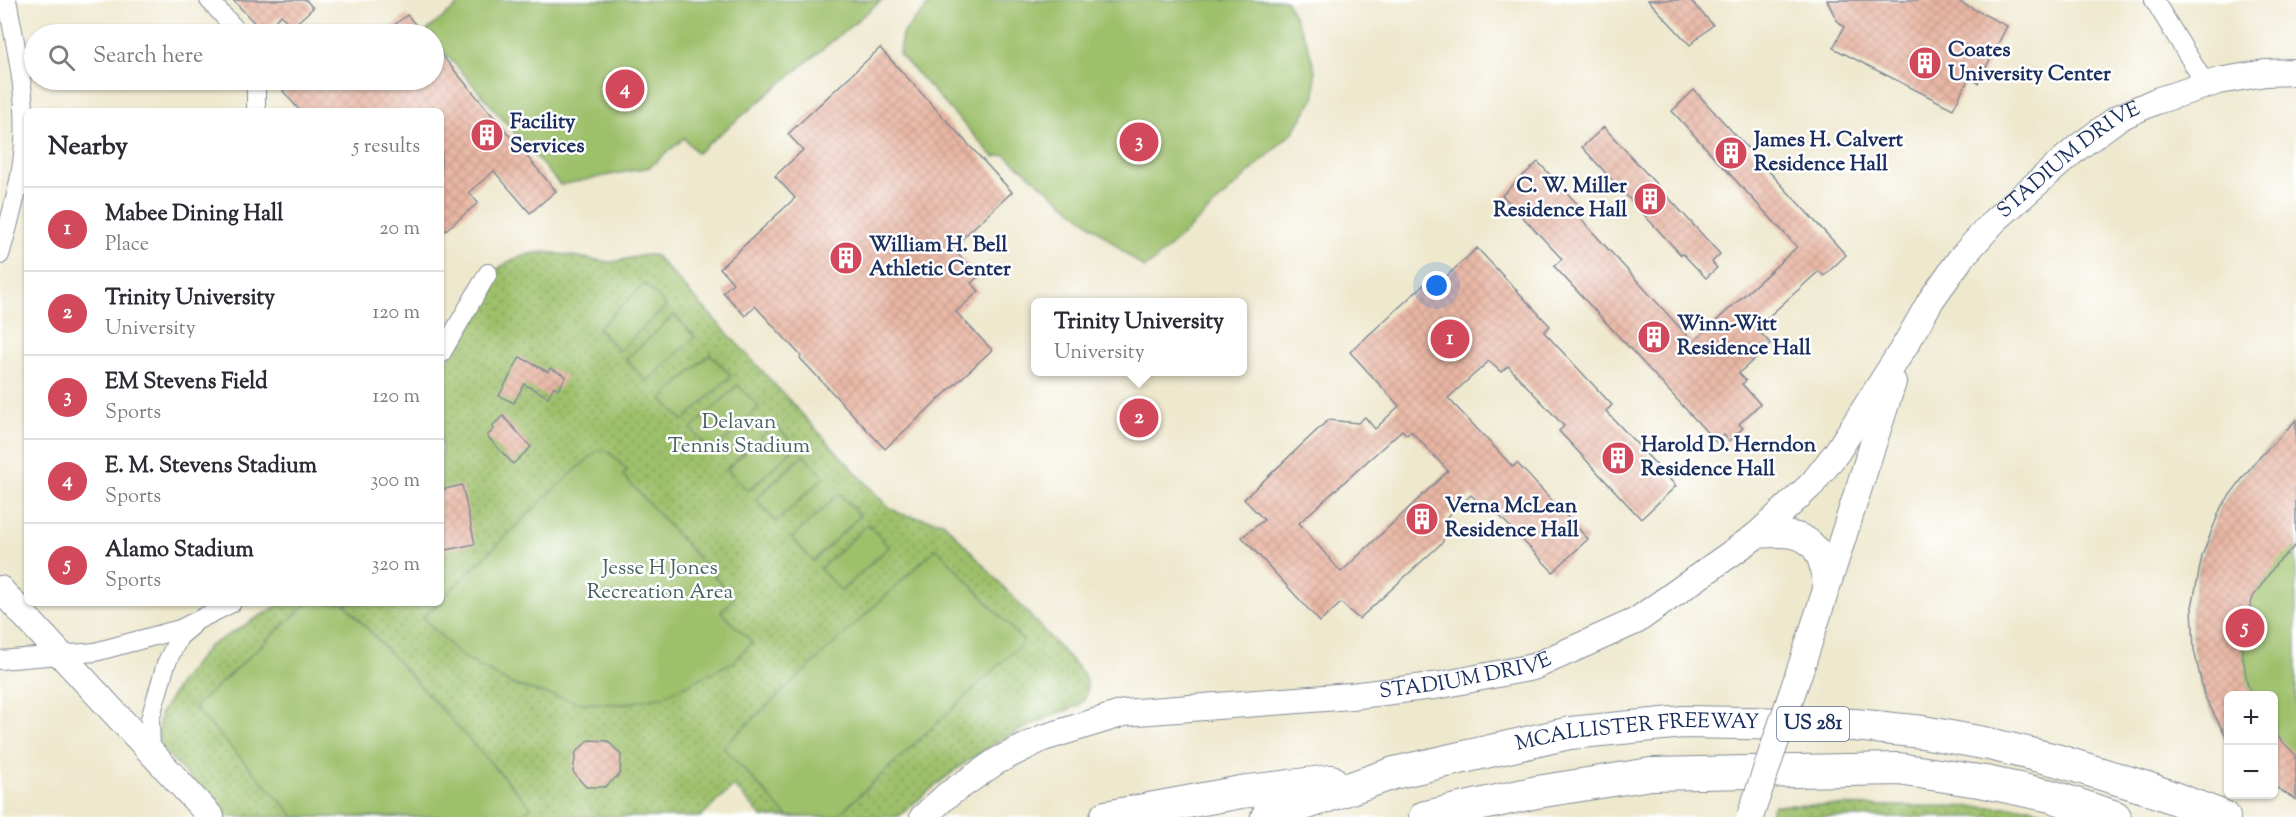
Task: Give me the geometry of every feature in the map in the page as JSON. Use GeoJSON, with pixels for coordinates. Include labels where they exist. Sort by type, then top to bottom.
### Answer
{"type":"FeatureCollection","features":[{"type":"Feature","properties":{"kind":"highway","name":"MCALLISTER FREEWAY"},"geometry":{"type":"LineString","coordinates":[[1267,817],[1394,773],[1570,733],[1683,722],[1855,725],[1923,732],[1989,744],[2056,760],[2147,788],[2224,817]]}},
{"type":"Feature","properties":{"kind":"highway","name":"MCALLISTER FREEWAY"},"geometry":{"type":"LineString","coordinates":[[1425,817],[1537,792],[1651,774],[1899,770],[1985,782],[2051,796],[2115,817]]}},
{"type":"Feature","properties":{"kind":"highway"},"geometry":{"type":"LineString","coordinates":[[1106,817],[1241,792],[1394,773]]}},
{"type":"Feature","properties":{"kind":"highway"},"geometry":{"type":"LineString","coordinates":[[1515,817],[1538,812],[1651,774]]}},
{"type":"Feature","properties":{"kind":"main road","name":"STADIUM DRIVE"},"geometry":{"type":"LineString","coordinates":[[923,817],[946,796],[997,761],[1043,738],[1124,713],[1351,696],[1441,685],[1533,667],[1636,621],[1757,535],[1812,484],[1837,452],[1906,344],[1931,300],[1961,258],[1995,220],[2077,148],[2118,118],[2156,101],[2218,81],[2296,72]]}},
{"type":"Feature","properties":{"kind":"main road","name":"STADIUM DRIVE"},"geometry":{"type":"LineString","coordinates":[[1750,817],[1906,344]]}},
{"type":"Feature","properties":{"kind":"main road"},"geometry":{"type":"LineString","coordinates":[[1757,535],[1782,533],[1798,535],[1810,543],[1820,557],[1826,587]]}},
{"type":"Feature","properties":{"kind":"main road"},"geometry":{"type":"LineString","coordinates":[[0,589],[211,817]]}},
{"type":"Feature","properties":{"kind":"street"},"geometry":{"type":"LineString","coordinates":[[0,255],[19,182],[24,142],[24,97],[7,0]]}},
{"type":"Feature","properties":{"kind":"street"},"geometry":{"type":"LineString","coordinates":[[209,0],[231,24]]}},
{"type":"Feature","properties":{"kind":"street"},"geometry":{"type":"LineString","coordinates":[[2154,0],[2206,85]]}},
{"type":"Feature","properties":{"kind":"street"},"geometry":{"type":"LineString","coordinates":[[256,90],[256,108]]}},
{"type":"Feature","properties":{"kind":"street"},"geometry":{"type":"LineString","coordinates":[[444,349],[488,273]]}},
{"type":"Feature","properties":{"kind":"street"},"geometry":{"type":"LineString","coordinates":[[0,660],[95,652],[180,629],[226,606]]}},
{"type":"Feature","properties":{"kind":"street"},"geometry":{"type":"LineString","coordinates":[[151,751],[150,719],[166,664],[179,637],[200,619]]}},
{"type":"Feature","properties":{"kind":"green space"},"geometry":{"type":"Polygon","coordinates":[[[465,0],[882,0],[697,153],[684,138],[650,167],[560,185],[444,52],[444,24],[435,24],[465,0]]]}},
{"type":"Feature","properties":{"kind":"green space"},"geometry":{"type":"Polygon","coordinates":[[[933,0],[1286,0],[1307,42],[1315,70],[1315,96],[1294,131],[1144,268],[1005,155],[994,157],[899,54],[902,34],[933,0]]]}},
{"type":"Feature","properties":{"kind":"green space","name":"Jesse H Jones Recreation Area"},"geometry":{"type":"Polygon","coordinates":[[[545,252],[610,262],[645,255],[656,256],[887,506],[901,514],[943,522],[951,530],[1083,673],[1087,691],[1082,703],[1026,727],[982,752],[941,781],[898,817],[762,817],[734,786],[700,817],[226,817],[161,747],[158,737],[160,715],[179,683],[209,646],[277,606],[444,606],[444,367],[488,279],[506,263],[545,252]]]}},
{"type":"Feature","properties":{"kind":"green space"},"geometry":{"type":"Polygon","coordinates":[[[645,284],[666,306],[619,351],[598,328],[645,284]]]}},
{"type":"Feature","properties":{"kind":"green space"},"geometry":{"type":"Polygon","coordinates":[[[674,315],[695,337],[647,382],[626,359],[674,315]]]}},
{"type":"Feature","properties":{"kind":"green space"},"geometry":{"type":"Polygon","coordinates":[[[710,354],[731,376],[683,421],[662,399],[710,354]]]}},
{"type":"Feature","properties":{"kind":"green space"},"geometry":{"type":"Polygon","coordinates":[[[738,385],[759,407],[712,452],[691,429],[738,385]]]}},
{"type":"Feature","properties":{"kind":"green space"},"geometry":{"type":"Polygon","coordinates":[[[2296,420],[2296,798],[2278,788],[2278,691],[2224,691],[2224,734],[2204,695],[2194,650],[2192,607],[2202,556],[2221,507],[2254,463],[2296,420]]]}},
{"type":"Feature","properties":{"kind":"green space"},"geometry":{"type":"Polygon","coordinates":[[[775,424],[796,446],[748,491],[727,469],[775,424]]]}},
{"type":"Feature","properties":{"kind":"green space"},"geometry":{"type":"Polygon","coordinates":[[[598,450],[609,452],[627,470],[623,475],[734,598],[721,612],[752,642],[733,662],[664,696],[623,704],[581,703],[513,685],[461,656],[423,618],[435,606],[444,606],[444,597],[551,492],[598,450]]]}},
{"type":"Feature","properties":{"kind":"green space"},"geometry":{"type":"Polygon","coordinates":[[[804,455],[824,477],[776,522],[756,499],[804,455]]]}},
{"type":"Feature","properties":{"kind":"green space"},"geometry":{"type":"Polygon","coordinates":[[[839,494],[860,516],[813,561],[792,538],[839,494]]]}},
{"type":"Feature","properties":{"kind":"green space"},"geometry":{"type":"Polygon","coordinates":[[[868,524],[889,547],[841,591],[820,569],[868,524]]]}},
{"type":"Feature","properties":{"kind":"green space"},"geometry":{"type":"Polygon","coordinates":[[[937,548],[1024,642],[836,817],[788,817],[723,747],[937,548]]]}},
{"type":"Feature","properties":{"kind":"green space"},"geometry":{"type":"Polygon","coordinates":[[[305,606],[347,606],[531,807],[520,817],[295,817],[194,707],[305,606]]]}},
{"type":"Feature","properties":{"kind":"green space"},"geometry":{"type":"Polygon","coordinates":[[[1774,805],[2029,807],[2057,817],[1769,817],[1774,805]]]}},
{"type":"Feature","properties":{"kind":"building"},"geometry":{"type":"Polygon","coordinates":[[[233,0],[306,0],[313,8],[295,24],[289,24],[281,15],[271,24],[256,24],[233,0]]]}},
{"type":"Feature","properties":{"kind":"building"},"geometry":{"type":"Polygon","coordinates":[[[1648,0],[1690,0],[1713,25],[1690,45],[1648,0]]]}},
{"type":"Feature","properties":{"kind":"building","name":"Coates University Center"},"geometry":{"type":"Polygon","coordinates":[[[1827,0],[1956,0],[2007,26],[1978,83],[1969,78],[1953,109],[1833,48],[1844,27],[1836,19],[1827,0]]]}},
{"type":"Feature","properties":{"kind":"building"},"geometry":{"type":"Polygon","coordinates":[[[407,15],[415,24],[396,24],[407,15]]]}},
{"type":"Feature","properties":{"kind":"building","name":"William H. Bell Athletic Center"},"geometry":{"type":"Polygon","coordinates":[[[880,48],[1012,192],[952,248],[979,276],[971,283],[979,291],[956,312],[992,350],[885,449],[755,306],[745,316],[723,292],[733,283],[720,268],[795,198],[775,176],[803,150],[788,134],[880,48]]]}},
{"type":"Feature","properties":{"kind":"building"},"geometry":{"type":"Polygon","coordinates":[[[444,58],[556,191],[530,213],[494,171],[469,192],[478,203],[444,231],[444,108],[297,108],[283,91],[444,90],[444,58]]]}},
{"type":"Feature","properties":{"kind":"building","name":"Winn-Witt Residence Hall"},"geometry":{"type":"Polygon","coordinates":[[[1694,90],[1846,255],[1824,276],[1819,271],[1756,328],[1771,344],[1739,373],[1746,381],[1742,384],[1760,404],[1739,424],[1743,428],[1729,441],[1724,435],[1716,442],[1554,266],[1562,259],[1502,195],[1538,162],[1584,211],[1578,216],[1693,342],[1797,247],[1672,111],[1694,90]]]}},
{"type":"Feature","properties":{"kind":"building","name":"C. W. Miller Residence Hall"},"geometry":{"type":"Polygon","coordinates":[[[1604,127],[1720,254],[1712,262],[1717,268],[1706,278],[1683,254],[1681,255],[1582,147],[1604,127]]]}},
{"type":"Feature","properties":{"kind":"building"},"geometry":{"type":"Polygon","coordinates":[[[1477,248],[1550,326],[1544,332],[1612,405],[1606,411],[1676,486],[1641,519],[1559,431],[1564,426],[1508,366],[1501,372],[1489,361],[1448,398],[1513,467],[1517,463],[1588,539],[1553,572],[1492,508],[1488,512],[1471,495],[1446,518],[1443,542],[1359,619],[1341,603],[1320,622],[1242,537],[1264,520],[1244,499],[1328,420],[1358,423],[1365,417],[1375,429],[1399,406],[1350,352],[1429,280],[1436,286],[1477,248]],[[1402,430],[1299,523],[1341,572],[1448,471],[1411,431],[1407,435],[1402,430]]]}},
{"type":"Feature","properties":{"kind":"building"},"geometry":{"type":"Polygon","coordinates":[[[520,357],[548,372],[550,368],[566,376],[559,389],[554,386],[548,397],[524,384],[514,403],[499,396],[520,357]]]}},
{"type":"Feature","properties":{"kind":"building"},"geometry":{"type":"Polygon","coordinates":[[[503,416],[531,447],[513,464],[487,436],[494,429],[492,426],[503,416]]]}},
{"type":"Feature","properties":{"kind":"building"},"geometry":{"type":"Polygon","coordinates":[[[2296,420],[2296,545],[2276,564],[2253,597],[2240,639],[2250,691],[2224,691],[2224,733],[2204,695],[2194,650],[2192,607],[2202,556],[2221,507],[2254,463],[2296,420]]]}},
{"type":"Feature","properties":{"kind":"building"},"geometry":{"type":"Polygon","coordinates":[[[462,485],[475,544],[444,550],[444,489],[462,485]]]}},
{"type":"Feature","properties":{"kind":"building"},"geometry":{"type":"Polygon","coordinates":[[[2278,737],[2296,755],[2296,800],[2278,789],[2278,737]]]}},
{"type":"Feature","properties":{"kind":"building"},"geometry":{"type":"Polygon","coordinates":[[[589,740],[608,741],[621,755],[620,774],[605,787],[586,787],[573,772],[576,752],[589,740]]]}},
{"type":"Feature","properties":{"kind":"place","name":"Coates University Center"},"geometry":{"type":"Point","coordinates":[1925,63]}},
{"type":"Feature","properties":{"kind":"place","name":"E. M. Stevens Stadium"},"geometry":{"type":"Point","coordinates":[625,89]}},
{"type":"Feature","properties":{"kind":"place","name":"Facility Services"},"geometry":{"type":"Point","coordinates":[487,135]}},
{"type":"Feature","properties":{"kind":"place","name":"EM Stevens Field"},"geometry":{"type":"Point","coordinates":[1139,142]}},
{"type":"Feature","properties":{"kind":"place","name":"James H. Calvert Residence Hall"},"geometry":{"type":"Point","coordinates":[1731,153]}},
{"type":"Feature","properties":{"kind":"place","name":"C. W. Miller Residence Hall"},"geometry":{"type":"Point","coordinates":[1650,199]}},
{"type":"Feature","properties":{"kind":"place","name":"William H. Bell Athletic Center"},"geometry":{"type":"Point","coordinates":[846,258]}},
{"type":"Feature","properties":{"kind":"place","name":"Winn-Witt Residence Hall"},"geometry":{"type":"Point","coordinates":[1654,337]}},
{"type":"Feature","properties":{"kind":"place","name":"Mabee Dining Hall"},"geometry":{"type":"Point","coordinates":[1450,339]}},
{"type":"Feature","properties":{"kind":"place","name":"Trinity University"},"geometry":{"type":"Point","coordinates":[1139,418]}},
{"type":"Feature","properties":{"kind":"place","name":"Harold D. Herndon Residence Hall"},"geometry":{"type":"Point","coordinates":[1618,458]}},
{"type":"Feature","properties":{"kind":"place","name":"Verna McLean Residence Hall"},"geometry":{"type":"Point","coordinates":[1422,519]}},
{"type":"Feature","properties":{"kind":"place","name":"Alamo Stadium"},"geometry":{"type":"Point","coordinates":[2245,628]}},
{"type":"Feature","properties":{"kind":"park label","name":"Delavan Tennis Stadium"},"geometry":{"type":"Point","coordinates":[739,435]}}]}
